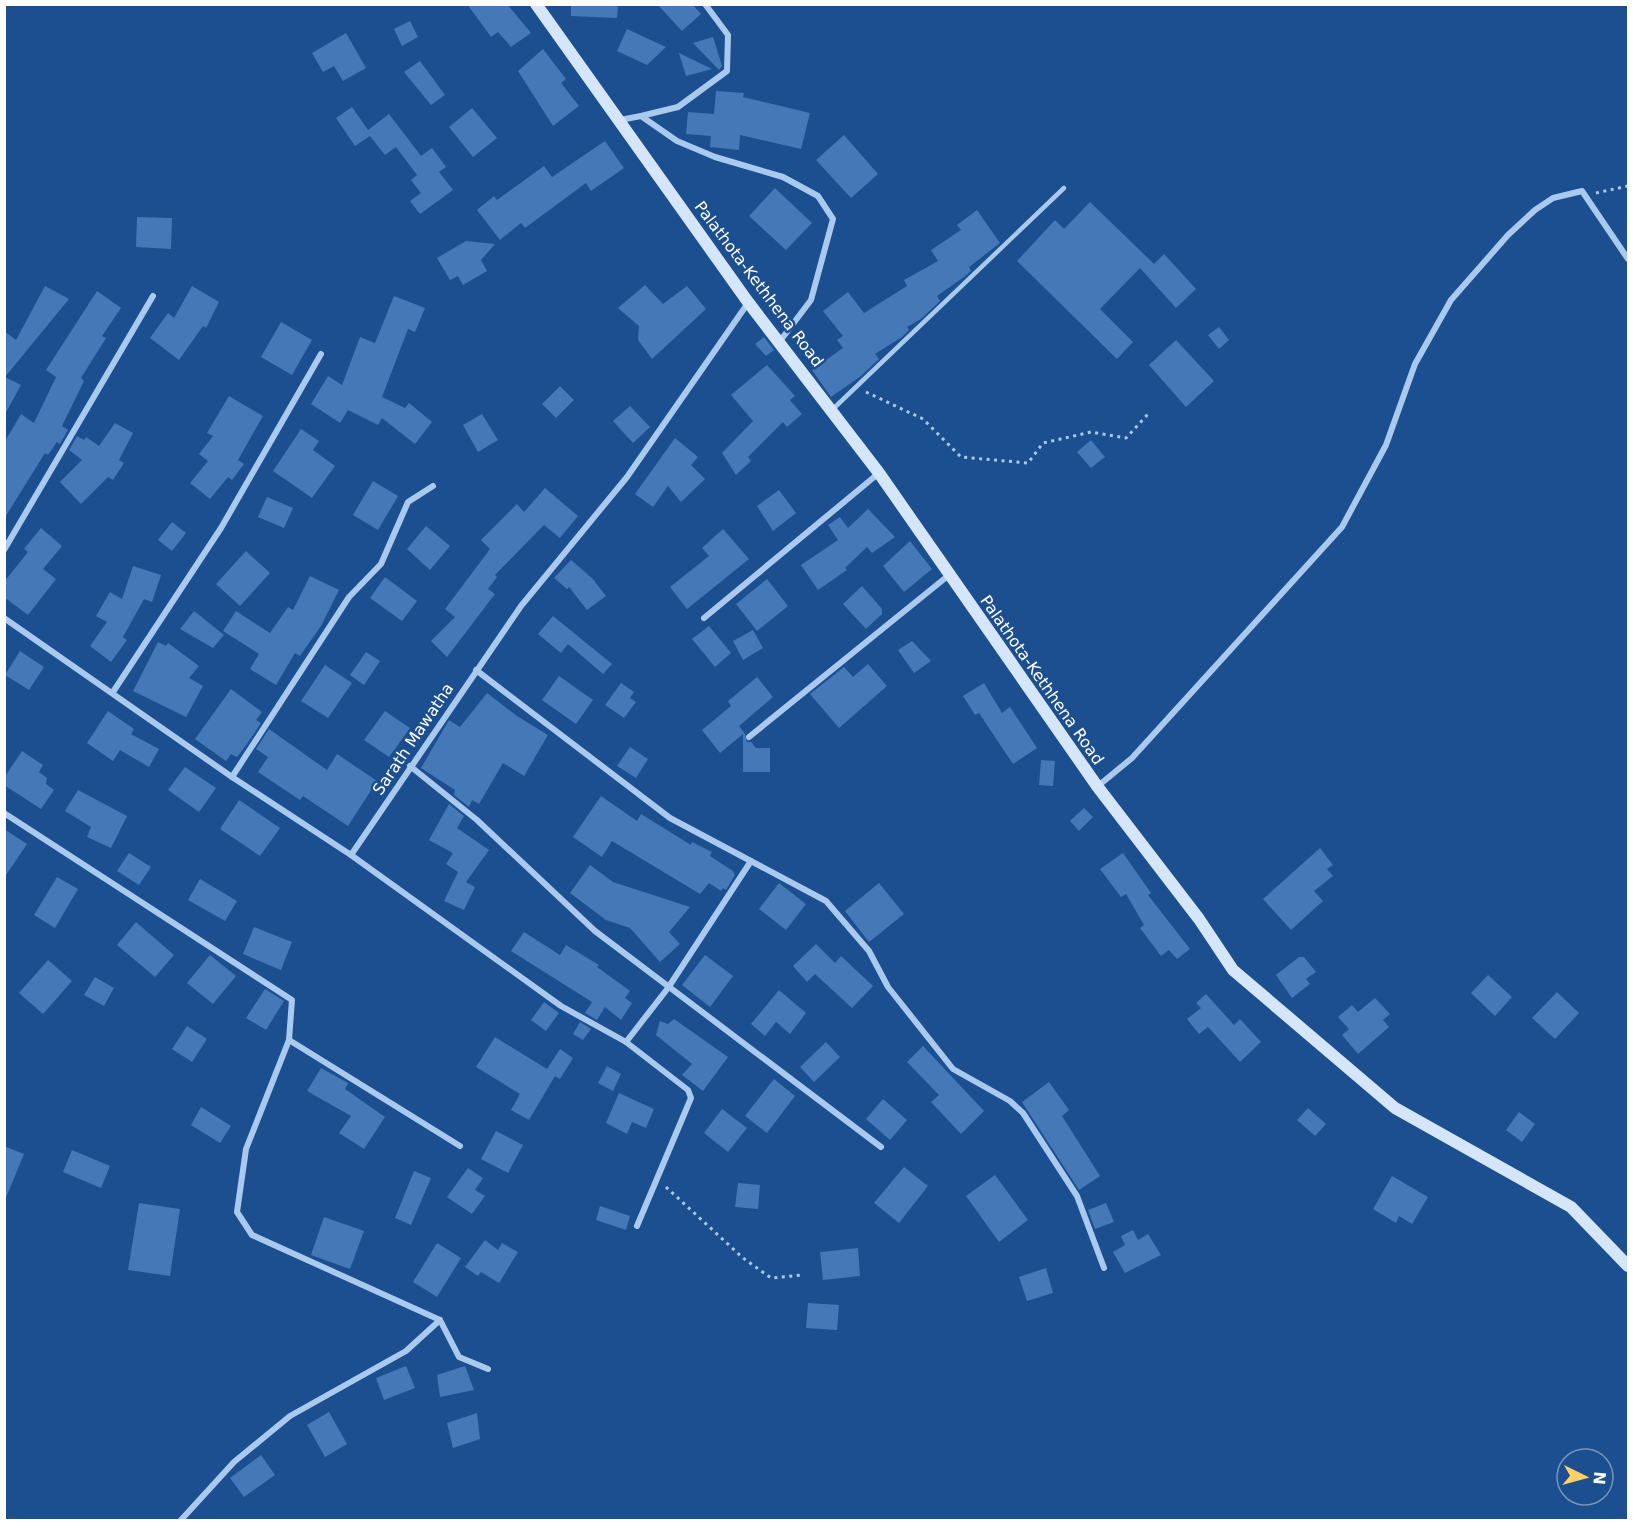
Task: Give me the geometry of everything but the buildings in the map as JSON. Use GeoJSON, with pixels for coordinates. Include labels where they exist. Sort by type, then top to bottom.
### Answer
{"type":"FeatureCollection","features":[{"type":"Feature","properties":{"kind":"street","name":"Palathota-Kethhena Road"},"geometry":{"type":"LineString","coordinates":[[536,4],[748,302],[833,409],[1097,786],[1199,919],[1233,970],[1395,1108],[1571,1207],[1629,1266]]}},
{"type":"Feature","properties":{"kind":"street"},"geometry":{"type":"LineString","coordinates":[[619,121],[678,107],[727,71],[728,35],[705,4]]}},
{"type":"Feature","properties":{"kind":"street"},"geometry":{"type":"LineString","coordinates":[[641,116],[676,141],[715,157],[783,177],[819,196],[833,219],[811,300],[780,341]]}},
{"type":"Feature","properties":{"kind":"street"},"geometry":{"type":"LineString","coordinates":[[1097,786],[1132,758],[1235,648],[1342,527],[1386,445],[1415,364],[1451,300],[1508,234],[1535,210],[1553,198],[1582,191],[1629,259]]}},
{"type":"Feature","properties":{"kind":"street"},"geometry":{"type":"LineString","coordinates":[[4,550],[153,296]]}},
{"type":"Feature","properties":{"kind":"street","name":"Sarath Mawatha"},"geometry":{"type":"LineString","coordinates":[[351,855],[521,606],[627,477],[748,302]]}},
{"type":"Feature","properties":{"kind":"street"},"geometry":{"type":"LineString","coordinates":[[113,692],[221,528],[321,354]]}},
{"type":"Feature","properties":{"kind":"street"},"geometry":{"type":"LineString","coordinates":[[704,618],[879,473]]}},
{"type":"Feature","properties":{"kind":"street"},"geometry":{"type":"LineString","coordinates":[[232,777],[349,597],[381,564],[408,502],[433,486]]}},
{"type":"Feature","properties":{"kind":"street"},"geometry":{"type":"LineString","coordinates":[[749,737],[949,575]]}},
{"type":"Feature","properties":{"kind":"street"},"geometry":{"type":"LineString","coordinates":[[4,618],[232,777],[351,855],[561,1006],[626,1042],[688,1090],[691,1098],[657,1173],[637,1226]]}},
{"type":"Feature","properties":{"kind":"street"},"geometry":{"type":"LineString","coordinates":[[476,670],[670,818],[826,901],[869,951],[888,987],[953,1069],[1010,1101],[1023,1113],[1077,1196],[1104,1268]]}},
{"type":"Feature","properties":{"kind":"street"},"geometry":{"type":"LineString","coordinates":[[410,766],[477,819],[595,931],[881,1147]]}},
{"type":"Feature","properties":{"kind":"street"},"geometry":{"type":"LineString","coordinates":[[4,813],[292,1000],[289,1040],[246,1149],[237,1212],[252,1235],[440,1320],[459,1357],[488,1369]]}},
{"type":"Feature","properties":{"kind":"street"},"geometry":{"type":"LineString","coordinates":[[626,1042],[668,988],[751,861]]}},
{"type":"Feature","properties":{"kind":"street"},"geometry":{"type":"LineString","coordinates":[[289,1040],[460,1146]]}},
{"type":"Feature","properties":{"kind":"street"},"geometry":{"type":"LineString","coordinates":[[181,1521],[234,1462],[290,1416],[406,1351],[440,1320]]}},
{"type":"Feature","properties":{"kind":"lane"},"geometry":{"type":"LineString","coordinates":[[833,409],[1064,188]]}},
{"type":"Feature","properties":{"kind":"path"},"geometry":{"type":"LineString","coordinates":[[1582,191],[1602,193],[1629,186]]}},
{"type":"Feature","properties":{"kind":"path"},"geometry":{"type":"LineString","coordinates":[[856,387],[923,420],[961,457],[1028,463],[1043,443],[1091,432],[1126,438],[1148,414]]}},
{"type":"Feature","properties":{"kind":"path"},"geometry":{"type":"LineString","coordinates":[[657,1173],[670,1193],[771,1278],[803,1275]]}}]}
